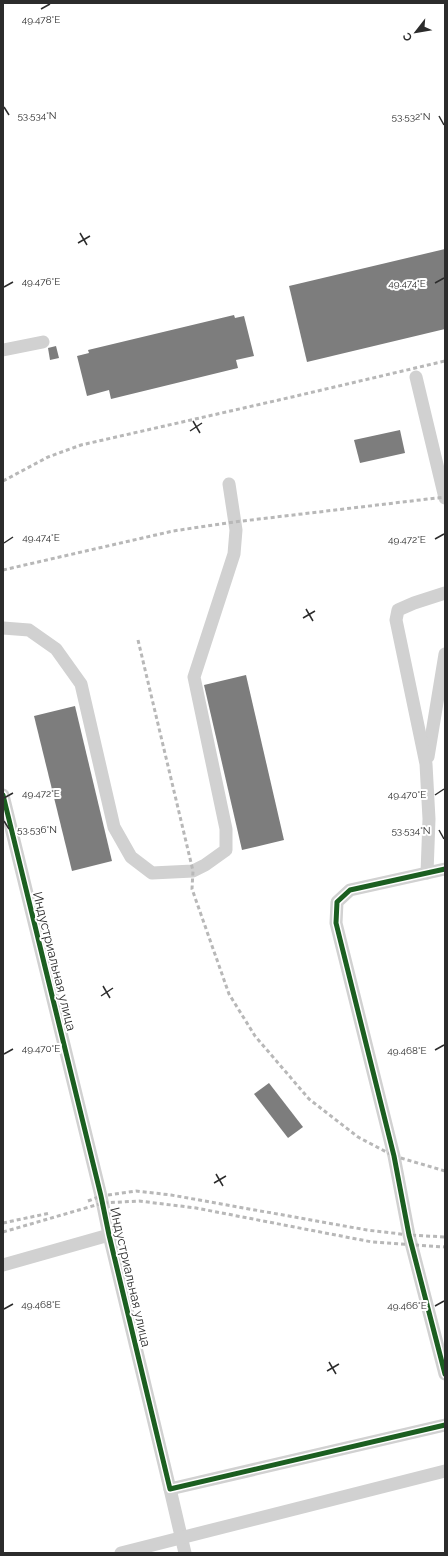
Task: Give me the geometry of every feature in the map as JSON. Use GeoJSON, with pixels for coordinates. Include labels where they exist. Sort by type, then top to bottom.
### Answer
{"type":"FeatureCollection","features":[{"type":"Feature","properties":{"kind":"street"},"geometry":{"type":"LineString","coordinates":[[3,350],[43,342]]}},
{"type":"Feature","properties":{"kind":"street"},"geometry":{"type":"LineString","coordinates":[[416,377],[445,498]]}},
{"type":"Feature","properties":{"kind":"street"},"geometry":{"type":"LineString","coordinates":[[3,628],[29,630],[56,649],[81,684],[114,827],[131,857],[152,873],[193,871],[205,865],[226,850],[226,829],[194,676],[234,554],[236,530],[229,484]]}},
{"type":"Feature","properties":{"kind":"street"},"geometry":{"type":"LineString","coordinates":[[427,873],[429,819],[426,764],[396,620],[398,610],[445,593]]}},
{"type":"Feature","properties":{"kind":"street"},"geometry":{"type":"LineString","coordinates":[[426,764],[445,654]]}},
{"type":"Feature","properties":{"kind":"street","name":"Индустриальная улица"},"geometry":{"type":"LineString","coordinates":[[3,795],[101,1196],[185,1553]]}},
{"type":"Feature","properties":{"kind":"street"},"geometry":{"type":"LineString","coordinates":[[445,869],[350,890],[337,902],[336,923],[394,1156],[410,1235],[445,1374]]}},
{"type":"Feature","properties":{"kind":"street"},"geometry":{"type":"LineString","coordinates":[[3,1265],[109,1235]]}},
{"type":"Feature","properties":{"kind":"street"},"geometry":{"type":"LineString","coordinates":[[170,1489],[445,1425]]}},
{"type":"Feature","properties":{"kind":"street"},"geometry":{"type":"LineString","coordinates":[[121,1553],[445,1470]]}},
{"type":"Feature","properties":{"kind":"building"},"geometry":{"type":"Polygon","coordinates":[[[445,249],[445,329],[307,362],[289,286],[445,249]]]}},
{"type":"Feature","properties":{"kind":"building"},"geometry":{"type":"Polygon","coordinates":[[[234,315],[235,318],[244,316],[254,356],[236,360],[238,368],[111,399],[109,390],[87,396],[77,356],[89,353],[88,350],[234,315]]]}},
{"type":"Feature","properties":{"kind":"building"},"geometry":{"type":"Polygon","coordinates":[[[56,346],[59,358],[50,360],[48,348],[56,346]]]}},
{"type":"Feature","properties":{"kind":"building"},"geometry":{"type":"Polygon","coordinates":[[[400,430],[405,453],[360,463],[354,440],[400,430]]]}},
{"type":"Feature","properties":{"kind":"building"},"geometry":{"type":"Polygon","coordinates":[[[246,675],[284,840],[242,850],[204,685],[246,675]]]}},
{"type":"Feature","properties":{"kind":"building"},"geometry":{"type":"Polygon","coordinates":[[[75,706],[112,861],[72,871],[34,716],[75,706]]]}},
{"type":"Feature","properties":{"kind":"building"},"geometry":{"type":"Polygon","coordinates":[[[269,1083],[303,1127],[288,1138],[254,1094],[269,1083]]]}},
{"type":"Feature","properties":{"kind":"railway"},"geometry":{"type":"LineString","coordinates":[[3,481],[48,457],[81,445],[445,361]]}},
{"type":"Feature","properties":{"kind":"railway"},"geometry":{"type":"LineString","coordinates":[[3,570],[173,531],[234,522],[445,497]]}},
{"type":"Feature","properties":{"kind":"railway"},"geometry":{"type":"LineString","coordinates":[[138,640],[193,871],[192,889],[229,994],[255,1036],[309,1099],[358,1137],[394,1156],[445,1171]]}},
{"type":"Feature","properties":{"kind":"railway"},"geometry":{"type":"LineString","coordinates":[[88,1201],[101,1196],[136,1191],[171,1195],[367,1230],[409,1235],[445,1237]]}},
{"type":"Feature","properties":{"kind":"railway"},"geometry":{"type":"LineString","coordinates":[[3,1232],[103,1203],[139,1201],[196,1208],[372,1242],[445,1247]]}},
{"type":"Feature","properties":{"kind":"railway"},"geometry":{"type":"LineString","coordinates":[[3,1223],[50,1213]]}},
{"type":"Feature","properties":{"kind":"cycle path"},"geometry":{"type":"LineString","coordinates":[[3,795],[101,1196],[170,1489],[445,1425]]}},
{"type":"Feature","properties":{"kind":"cycle path"},"geometry":{"type":"LineString","coordinates":[[445,869],[350,890],[337,902],[336,923],[394,1156],[409,1235],[445,1374]]}}]}
